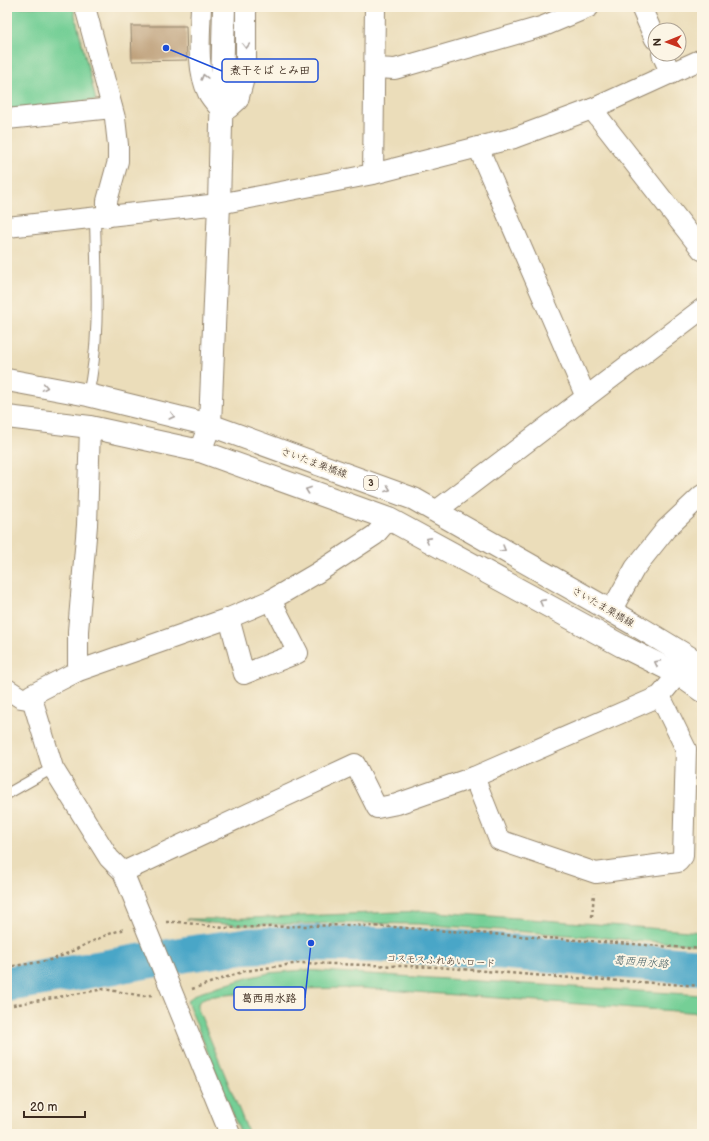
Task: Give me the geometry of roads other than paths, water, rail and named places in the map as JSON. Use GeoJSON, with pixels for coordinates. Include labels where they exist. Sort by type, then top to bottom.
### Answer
{"type":"FeatureCollection","features":[{"type":"Feature","properties":{"kind":"main road"},"geometry":{"type":"LineString","coordinates":[[200,451],[210,425],[220,204],[224,7]]}},
{"type":"Feature","properties":{"kind":"main road","name":"さいたま栗橋線"},"geometry":{"type":"LineString","coordinates":[[7,380],[88,395],[210,425],[414,499],[611,611],[702,665]]}},
{"type":"Feature","properties":{"kind":"main road"},"geometry":{"type":"LineString","coordinates":[[7,417],[90,428],[200,451],[389,519],[678,674],[702,691]]}},
{"type":"Feature","properties":{"kind":"street"},"geometry":{"type":"LineString","coordinates":[[85,7],[115,118],[118,145],[118,161],[108,201],[101,218]]}},
{"type":"Feature","properties":{"kind":"street"},"geometry":{"type":"LineString","coordinates":[[201,7],[200,51],[202,73],[208,94],[222,111],[229,108],[238,100],[243,82],[246,61],[246,7]]}},
{"type":"Feature","properties":{"kind":"street"},"geometry":{"type":"LineString","coordinates":[[373,174],[376,7]]}},
{"type":"Feature","properties":{"kind":"street"},"geometry":{"type":"LineString","coordinates":[[640,7],[647,22]]}},
{"type":"Feature","properties":{"kind":"street"},"geometry":{"type":"LineString","coordinates":[[375,68],[395,69],[544,26],[576,10]]}},
{"type":"Feature","properties":{"kind":"street"},"geometry":{"type":"LineString","coordinates":[[666,62],[671,74]]}},
{"type":"Feature","properties":{"kind":"street"},"geometry":{"type":"LineString","coordinates":[[7,227],[220,204],[373,174],[514,138],[592,109],[671,74],[700,64]]}},
{"type":"Feature","properties":{"kind":"street"},"geometry":{"type":"LineString","coordinates":[[7,119],[112,108]]}},
{"type":"Feature","properties":{"kind":"street"},"geometry":{"type":"LineString","coordinates":[[592,109],[702,250]]}},
{"type":"Feature","properties":{"kind":"street"},"geometry":{"type":"LineString","coordinates":[[478,147],[586,397]]}},
{"type":"Feature","properties":{"kind":"street"},"geometry":{"type":"LineString","coordinates":[[436,511],[702,309]]}},
{"type":"Feature","properties":{"kind":"street"},"geometry":{"type":"LineString","coordinates":[[78,671],[78,630],[86,525],[90,428]]}},
{"type":"Feature","properties":{"kind":"street"},"geometry":{"type":"LineString","coordinates":[[611,611],[635,568],[666,529],[702,495]]}},
{"type":"Feature","properties":{"kind":"street"},"geometry":{"type":"LineString","coordinates":[[230,1134],[161,989],[154,927],[123,872],[109,858],[53,768],[32,694],[78,671],[229,618],[271,600],[317,573],[375,535],[389,519]]}},
{"type":"Feature","properties":{"kind":"street"},"geometry":{"type":"LineString","coordinates":[[229,618],[244,674],[298,653],[271,600]]}},
{"type":"Feature","properties":{"kind":"street"},"geometry":{"type":"LineString","coordinates":[[123,872],[355,764],[377,808],[396,804],[474,777],[660,696],[678,674]]}},
{"type":"Feature","properties":{"kind":"street"},"geometry":{"type":"LineString","coordinates":[[7,689],[21,698],[33,700]]}},
{"type":"Feature","properties":{"kind":"street"},"geometry":{"type":"LineString","coordinates":[[474,777],[499,840],[596,873],[678,862],[683,856],[686,749],[660,696]]}},
{"type":"Feature","properties":{"kind":"lane"},"geometry":{"type":"LineString","coordinates":[[88,395],[96,347],[101,218]]}},
{"type":"Feature","properties":{"kind":"lane"},"geometry":{"type":"LineString","coordinates":[[7,794],[53,768]]}},
{"type":"Feature","properties":{"kind":"waterway","name":"葛西用水路"},"geometry":{"type":"LineString","coordinates":[[7,984],[244,946],[311,943],[444,947],[702,967]]}},
{"type":"Feature","properties":{"kind":"place","name":"煮干そば とみ田"},"geometry":{"type":"Point","coordinates":[166,48]}},
{"type":"Feature","properties":{"kind":"place","name":"葛西用水路"},"geometry":{"type":"Point","coordinates":[311,943]}}]}
